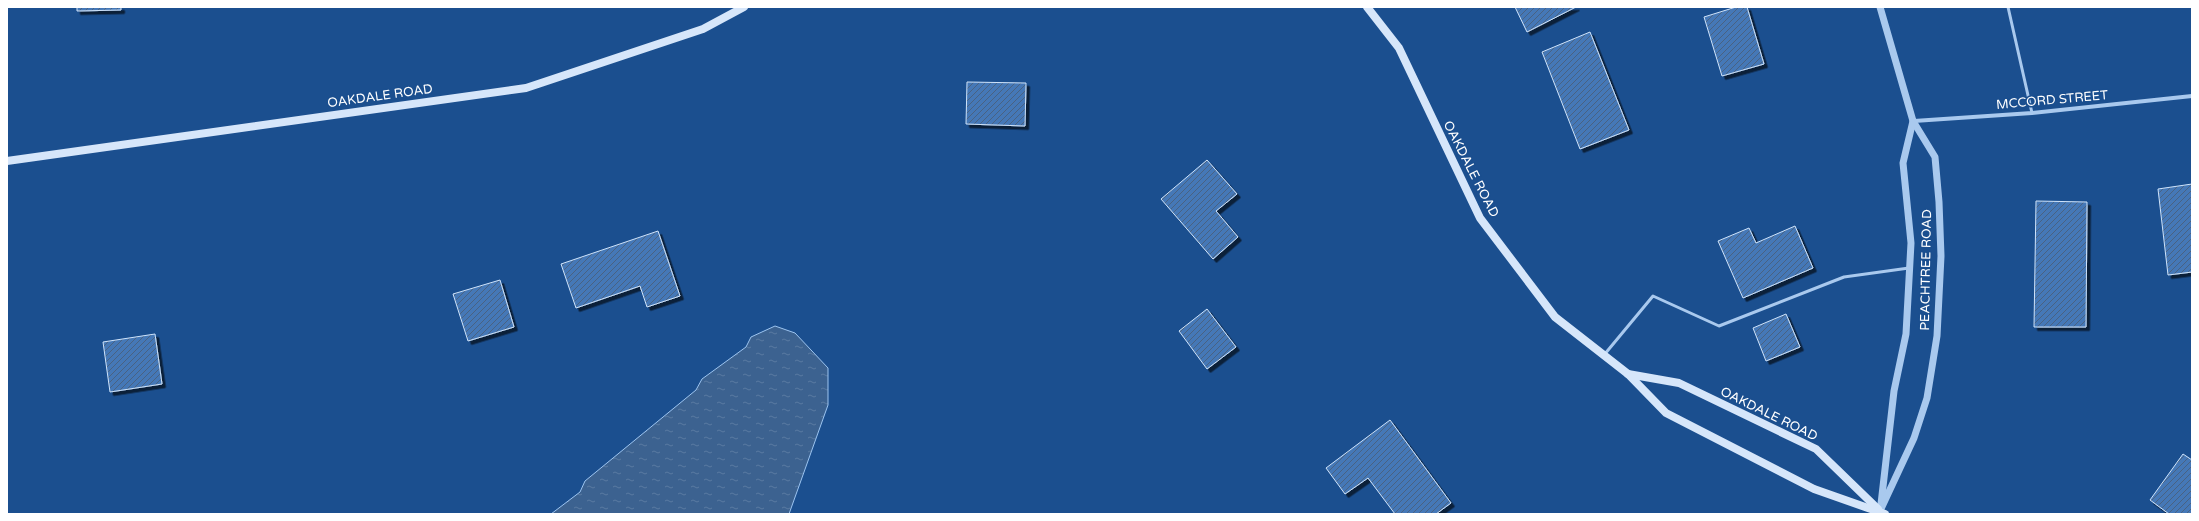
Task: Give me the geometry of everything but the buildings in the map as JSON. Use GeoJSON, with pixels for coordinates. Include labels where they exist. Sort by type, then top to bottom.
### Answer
{"type":"FeatureCollection","features":[{"type":"Feature","properties":{"kind":"main road","name":"OAKDALE ROAD"},"geometry":{"type":"LineString","coordinates":[[7,161],[526,88],[703,29],[744,7]]}},
{"type":"Feature","properties":{"kind":"main road","name":"OAKDALE ROAD"},"geometry":{"type":"LineString","coordinates":[[1367,7],[1399,48],[1480,218],[1555,317],[1628,374],[1666,413],[1814,489],[1881,513]]}},
{"type":"Feature","properties":{"kind":"main road","name":"OAKDALE ROAD"},"geometry":{"type":"LineString","coordinates":[[1628,374],[1679,383],[1816,449],[1881,513]]}},
{"type":"Feature","properties":{"kind":"street","name":"PEACHTREE ROAD"},"geometry":{"type":"LineString","coordinates":[[1880,7],[1913,121],[1935,157],[1939,202],[1941,256],[1937,336],[1927,398],[1914,438],[1881,513]]}},
{"type":"Feature","properties":{"kind":"street","name":"MCCORD STREET"},"geometry":{"type":"LineString","coordinates":[[1913,121],[2032,113],[2192,96]]}},
{"type":"Feature","properties":{"kind":"street","name":"PEACHTREE ROAD"},"geometry":{"type":"LineString","coordinates":[[1881,513],[1894,391],[1906,334],[1911,243],[1903,163],[1913,121]]}},
{"type":"Feature","properties":{"kind":"lane"},"geometry":{"type":"LineString","coordinates":[[2008,7],[2032,113]]}},
{"type":"Feature","properties":{"kind":"lane"},"geometry":{"type":"LineString","coordinates":[[1603,356],[1653,296],[1719,326],[1844,277],[1910,268]]}},
{"type":"Feature","properties":{"kind":"water"},"geometry":{"type":"Polygon","coordinates":[[[775,326],[795,333],[828,368],[828,405],[789,514],[551,514],[580,492],[585,481],[696,390],[702,379],[746,347],[751,337],[775,326]]]}}]}
